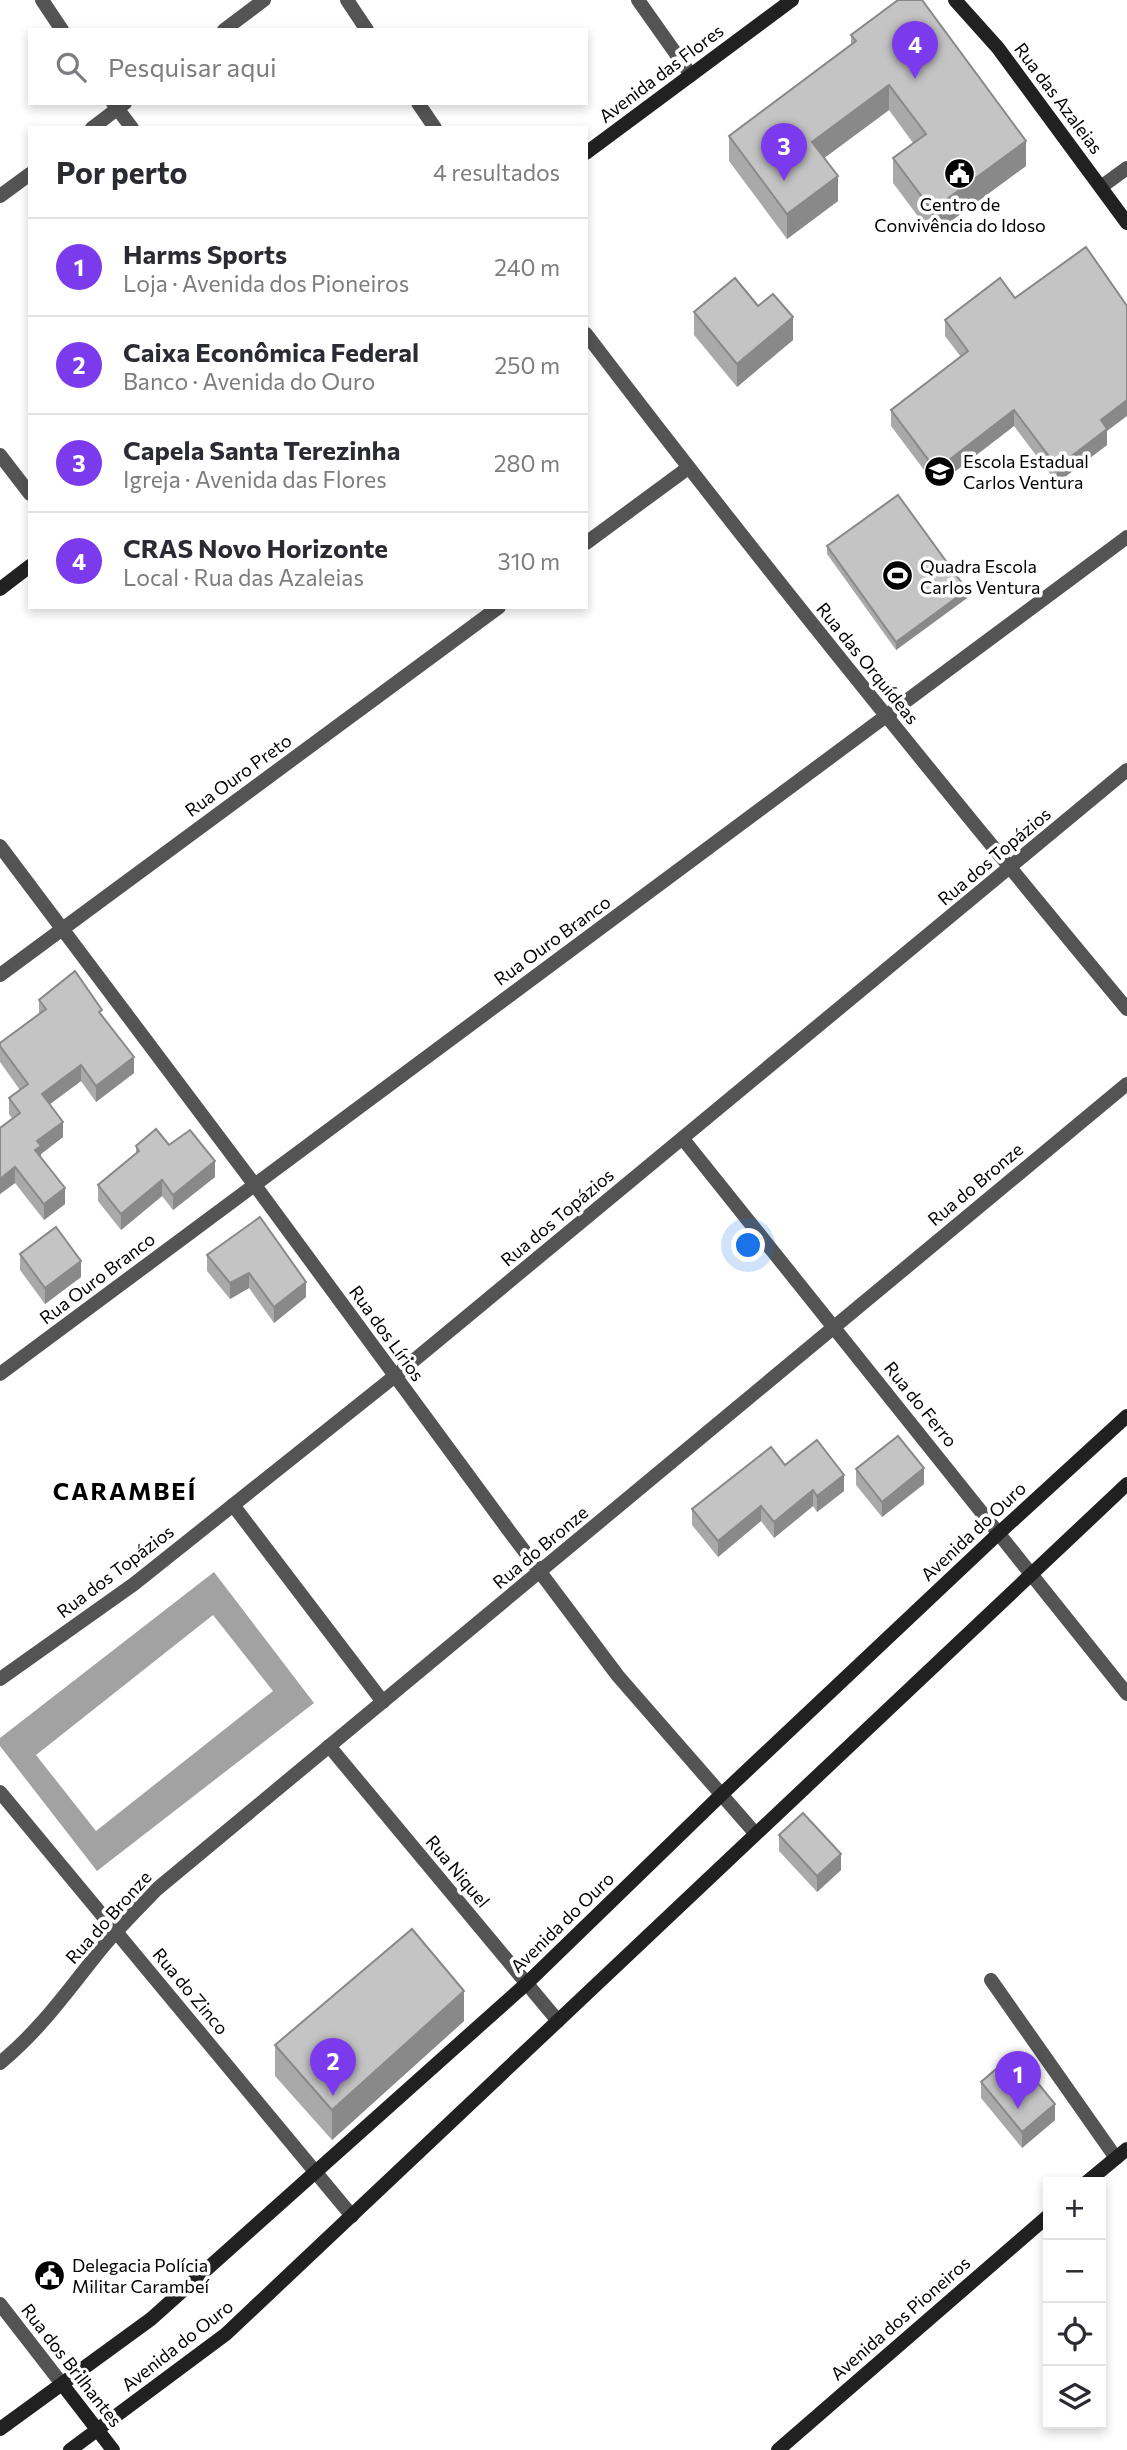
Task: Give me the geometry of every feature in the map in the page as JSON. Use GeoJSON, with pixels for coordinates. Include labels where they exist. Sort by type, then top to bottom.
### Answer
{"type":"FeatureCollection","features":[{"type":"Feature","properties":{"kind":"street"},"geometry":{"type":"LineString","coordinates":[[42,0],[61,28]]}},
{"type":"Feature","properties":{"kind":"street"},"geometry":{"type":"LineString","coordinates":[[226,28],[264,0]]}},
{"type":"Feature","properties":{"kind":"street"},"geometry":{"type":"LineString","coordinates":[[347,0],[366,28]]}},
{"type":"Feature","properties":{"kind":"street"},"geometry":{"type":"LineString","coordinates":[[638,0],[691,75]]}},
{"type":"Feature","properties":{"kind":"street","name":"Avenida das Flores"},"geometry":{"type":"LineString","coordinates":[[588,152],[792,0]]}},
{"type":"Feature","properties":{"kind":"street","name":"Rua das Azaleias"},"geometry":{"type":"LineString","coordinates":[[955,0],[998,48],[1127,223]]}},
{"type":"Feature","properties":{"kind":"street"},"geometry":{"type":"LineString","coordinates":[[94,126],[118,105],[131,126]]}},
{"type":"Feature","properties":{"kind":"street"},"geometry":{"type":"LineString","coordinates":[[419,105],[434,126]]}},
{"type":"Feature","properties":{"kind":"street"},"geometry":{"type":"LineString","coordinates":[[1101,187],[1127,169]]}},
{"type":"Feature","properties":{"kind":"street"},"geometry":{"type":"LineString","coordinates":[[0,196],[28,175]]}},
{"type":"Feature","properties":{"kind":"street","name":"Rua das Orquídeas"},"geometry":{"type":"LineString","coordinates":[[588,337],[688,468],[887,717],[1127,1009]]}},
{"type":"Feature","properties":{"kind":"street"},"geometry":{"type":"LineString","coordinates":[[0,455],[28,491]]}},
{"type":"Feature","properties":{"kind":"street"},"geometry":{"type":"LineString","coordinates":[[588,542],[688,468]]}},
{"type":"Feature","properties":{"kind":"street","name":"Rua Ouro Branco"},"geometry":{"type":"LineString","coordinates":[[0,1374],[1127,537]]}},
{"type":"Feature","properties":{"kind":"street"},"geometry":{"type":"LineString","coordinates":[[0,589],[28,568]]}},
{"type":"Feature","properties":{"kind":"street","name":"Rua Ouro Preto"},"geometry":{"type":"LineString","coordinates":[[0,975],[496,609]]}},
{"type":"Feature","properties":{"kind":"street","name":"Rua dos Topázios"},"geometry":{"type":"LineString","coordinates":[[0,1679],[134,1584],[395,1376],[1127,770]]}},
{"type":"Feature","properties":{"kind":"street","name":"Rua dos Lírios"},"geometry":{"type":"LineString","coordinates":[[0,846],[618,1676],[755,1833]]}},
{"type":"Feature","properties":{"kind":"street","name":"Rua do Bronze"},"geometry":{"type":"LineString","coordinates":[[0,2063],[27,2040],[117,1931],[157,1889],[1127,1084]]}},
{"type":"Feature","properties":{"kind":"street","name":"Rua do Ferro"},"geometry":{"type":"LineString","coordinates":[[682,1139],[1127,1694]]}},
{"type":"Feature","properties":{"kind":"street","name":"Avenida do Ouro"},"geometry":{"type":"LineString","coordinates":[[0,2429],[151,2319],[526,1984],[999,1532],[1127,1416]]}},
{"type":"Feature","properties":{"kind":"street","name":"Avenida do Ouro"},"geometry":{"type":"LineString","coordinates":[[70,2450],[226,2334],[1127,1484]]}},
{"type":"Feature","properties":{"kind":"street"},"geometry":{"type":"LineString","coordinates":[[233,1505],[383,1702]]}},
{"type":"Feature","properties":{"kind":"street","name":"Rua Niquel"},"geometry":{"type":"LineString","coordinates":[[329,1746],[558,2021]]}},
{"type":"Feature","properties":{"kind":"street","name":"Rua do Zinco"},"geometry":{"type":"LineString","coordinates":[[0,1792],[352,2216]]}},
{"type":"Feature","properties":{"kind":"street"},"geometry":{"type":"LineString","coordinates":[[991,1980],[1121,2153],[1093,2177]]}},
{"type":"Feature","properties":{"kind":"street","name":"Avenida dos Pioneiros"},"geometry":{"type":"LineString","coordinates":[[778,2450],[1043,2220]]}},
{"type":"Feature","properties":{"kind":"street","name":"Rua dos Brilhantes"},"geometry":{"type":"LineString","coordinates":[[0,2304],[113,2450]]}},
{"type":"Feature","properties":{"kind":"shaded area"},"geometry":{"type":"Polygon","coordinates":[[[214,1572],[314,1703],[97,1871],[0,1746],[0,1738],[214,1572]],[[213,1615],[36,1755],[96,1831],[273,1691],[213,1615]]]}},
{"type":"Feature","properties":{"kind":"building"},"geometry":{"type":"Polygon","coordinates":[[[898,0],[922,0],[1026,141],[932,210],[893,158],[926,134],[889,85],[812,142],[838,176],[787,214],[729,136],[856,41],[851,35],[898,0]]]}},
{"type":"Feature","properties":{"kind":"building"},"geometry":{"type":"Polygon","coordinates":[[[1086,247],[1127,306],[1127,400],[1101,420],[1107,429],[1057,467],[1014,410],[936,470],[891,410],[968,351],[945,320],[1000,278],[1015,298],[1086,247]]]}},
{"type":"Feature","properties":{"kind":"building"},"geometry":{"type":"Polygon","coordinates":[[[735,278],[758,306],[773,294],[793,317],[737,364],[694,312],[735,278]]]}},
{"type":"Feature","properties":{"kind":"building","name":"Quadra Escola Carlos Ventura"},"geometry":{"type":"Polygon","coordinates":[[[898,495],[967,590],[896,642],[827,546],[898,495]]]}},
{"type":"Feature","properties":{"kind":"building"},"geometry":{"type":"Polygon","coordinates":[[[75,971],[102,1010],[99,1012],[134,1057],[96,1086],[81,1065],[42,1094],[63,1122],[37,1141],[41,1146],[35,1150],[65,1188],[44,1204],[15,1167],[0,1179],[0,1128],[20,1113],[9,1098],[28,1084],[0,1043],[46,1009],[39,1000],[75,971]]]}},
{"type":"Feature","properties":{"kind":"building"},"geometry":{"type":"Polygon","coordinates":[[[156,1129],[169,1145],[190,1130],[215,1161],[173,1195],[162,1180],[121,1214],[98,1185],[139,1151],[136,1146],[156,1129]]]}},
{"type":"Feature","properties":{"kind":"building"},"geometry":{"type":"Polygon","coordinates":[[[260,1217],[306,1282],[274,1307],[249,1273],[230,1283],[207,1255],[260,1217]]]}},
{"type":"Feature","properties":{"kind":"building"},"geometry":{"type":"Polygon","coordinates":[[[56,1227],[81,1261],[45,1288],[20,1254],[56,1227]]]}},
{"type":"Feature","properties":{"kind":"building"},"geometry":{"type":"Polygon","coordinates":[[[898,1436],[924,1468],[882,1502],[856,1469],[898,1436]]]}},
{"type":"Feature","properties":{"kind":"building"},"geometry":{"type":"Polygon","coordinates":[[[817,1440],[844,1475],[817,1496],[813,1490],[774,1522],[761,1506],[718,1541],[692,1509],[771,1447],[785,1465],[817,1440]]]}},
{"type":"Feature","properties":{"kind":"building"},"geometry":{"type":"Polygon","coordinates":[[[803,1813],[841,1854],[817,1876],[779,1835],[803,1813]]]}},
{"type":"Feature","properties":{"kind":"building"},"geometry":{"type":"Polygon","coordinates":[[[412,1929],[464,1991],[332,2110],[275,2045],[412,1929]]]}},
{"type":"Feature","properties":{"kind":"building"},"geometry":{"type":"Polygon","coordinates":[[[1014,2054],[1055,2104],[1022,2132],[981,2082],[1014,2054]]]}},
{"type":"Feature","properties":{"kind":"place","name":"CRAS Novo Horizonte"},"geometry":{"type":"Point","coordinates":[915,79]}},
{"type":"Feature","properties":{"kind":"place","name":"Centro de Convivência do Idoso"},"geometry":{"type":"Point","coordinates":[960,174]}},
{"type":"Feature","properties":{"kind":"place","name":"Capela Santa Terezinha"},"geometry":{"type":"Point","coordinates":[784,181]}},
{"type":"Feature","properties":{"kind":"place","name":"Escola Estadual Carlos Ventura"},"geometry":{"type":"Point","coordinates":[940,471]}},
{"type":"Feature","properties":{"kind":"place","name":"Quadra Escola Carlos Ventura"},"geometry":{"type":"Point","coordinates":[897,576]}},
{"type":"Feature","properties":{"kind":"place","name":"Caixa Econômica Federal"},"geometry":{"type":"Point","coordinates":[333,2096]}},
{"type":"Feature","properties":{"kind":"place","name":"Harms Sports"},"geometry":{"type":"Point","coordinates":[1018,2109]}},
{"type":"Feature","properties":{"kind":"place","name":"Delegacia Polícia Militar Carambeí"},"geometry":{"type":"Point","coordinates":[49,2275]}},
{"type":"Feature","properties":{"kind":"district","name":"CARAMBEÍ"},"geometry":{"type":"Point","coordinates":[125,1490]}}]}
